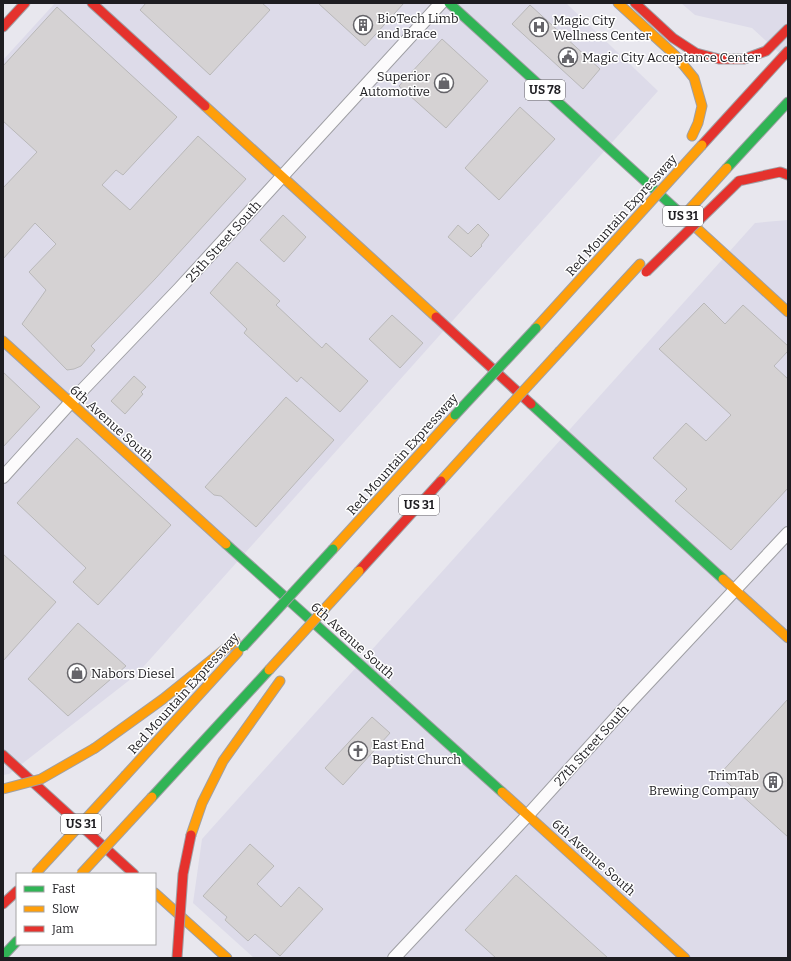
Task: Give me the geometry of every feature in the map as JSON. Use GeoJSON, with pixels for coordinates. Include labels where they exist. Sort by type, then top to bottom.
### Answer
{"type":"FeatureCollection","features":[{"type":"Feature","properties":{"kind":"main road"},"geometry":{"type":"LineString","coordinates":[[3,27],[25,3]]}},
{"type":"Feature","properties":{"kind":"main road"},"geometry":{"type":"LineString","coordinates":[[92,3],[788,638]]}},
{"type":"Feature","properties":{"kind":"main road","name":"US 78"},"geometry":{"type":"LineString","coordinates":[[449,3],[788,312]]}},
{"type":"Feature","properties":{"kind":"main road"},"geometry":{"type":"LineString","coordinates":[[618,3],[677,57],[694,78],[702,106],[698,123],[690,140]]}},
{"type":"Feature","properties":{"kind":"main road"},"geometry":{"type":"LineString","coordinates":[[635,3],[673,38],[696,52],[718,59],[744,59],[766,51],[788,29]]}},
{"type":"Feature","properties":{"kind":"main road","name":"Red Mountain Expressway"},"geometry":{"type":"LineString","coordinates":[[35,873],[536,328],[788,51]]}},
{"type":"Feature","properties":{"kind":"main road","name":"US 31"},"geometry":{"type":"LineString","coordinates":[[676,224],[788,102]]}},
{"type":"Feature","properties":{"kind":"main road"},"geometry":{"type":"LineString","coordinates":[[657,194],[680,156]]}},
{"type":"Feature","properties":{"kind":"main road"},"geometry":{"type":"LineString","coordinates":[[590,318],[646,272],[739,181],[780,172],[788,175]]}},
{"type":"Feature","properties":{"kind":"main road","name":"US 31"},"geometry":{"type":"LineString","coordinates":[[82,873],[642,261]]}},
{"type":"Feature","properties":{"kind":"main road","name":"6th Avenue South"},"geometry":{"type":"LineString","coordinates":[[3,341],[685,958]]}},
{"type":"Feature","properties":{"kind":"main road"},"geometry":{"type":"LineString","coordinates":[[354,512],[376,501]]}},
{"type":"Feature","properties":{"kind":"main road"},"geometry":{"type":"LineString","coordinates":[[272,600],[288,583]]}},
{"type":"Feature","properties":{"kind":"main road"},"geometry":{"type":"LineString","coordinates":[[300,649],[329,604]]}},
{"type":"Feature","properties":{"kind":"main road"},"geometry":{"type":"LineString","coordinates":[[3,789],[40,779],[95,748],[163,699],[238,638]]}},
{"type":"Feature","properties":{"kind":"main road"},"geometry":{"type":"LineString","coordinates":[[177,958],[183,874],[191,835],[202,803],[223,761],[282,678]]}},
{"type":"Feature","properties":{"kind":"main road"},"geometry":{"type":"LineString","coordinates":[[3,755],[133,873]]}},
{"type":"Feature","properties":{"kind":"main road"},"geometry":{"type":"LineString","coordinates":[[3,904],[16,892]]}},
{"type":"Feature","properties":{"kind":"main road"},"geometry":{"type":"LineString","coordinates":[[156,894],[227,958]]}},
{"type":"Feature","properties":{"kind":"main road"},"geometry":{"type":"LineString","coordinates":[[3,956],[16,943]]}},
{"type":"Feature","properties":{"kind":"street","name":"25th Street South"},"geometry":{"type":"LineString","coordinates":[[3,477],[70,403],[179,289],[441,3]]}},
{"type":"Feature","properties":{"kind":"street","name":"27th Street South"},"geometry":{"type":"LineString","coordinates":[[394,958],[528,815],[636,695],[788,533]]}},
{"type":"Feature","properties":{"kind":"shaded area"},"geometry":{"type":"Polygon","coordinates":[[[55,3],[566,3],[658,91],[136,675],[9,774],[3,775],[3,60],[55,3]]]}},
{"type":"Feature","properties":{"kind":"shaded area"},"geometry":{"type":"Polygon","coordinates":[[[681,3],[788,3],[788,61],[752,28],[695,15],[681,3]]]}},
{"type":"Feature","properties":{"kind":"shaded area"},"geometry":{"type":"Polygon","coordinates":[[[788,220],[788,958],[254,958],[193,903],[202,839],[755,223],[788,220]]]}},
{"type":"Feature","properties":{"kind":"building"},"geometry":{"type":"Polygon","coordinates":[[[146,3],[262,3],[270,10],[210,75],[140,10],[146,3]]]}},
{"type":"Feature","properties":{"kind":"building","name":"BioTech Limb and Brace"},"geometry":{"type":"Polygon","coordinates":[[[318,3],[404,3],[365,46],[318,3]]]}},
{"type":"Feature","properties":{"kind":"building"},"geometry":{"type":"Polygon","coordinates":[[[530,5],[600,69],[583,89],[512,24],[530,5]]]}},
{"type":"Feature","properties":{"kind":"building"},"geometry":{"type":"Polygon","coordinates":[[[57,7],[177,117],[123,175],[116,170],[102,185],[130,210],[198,136],[246,179],[156,278],[91,346],[95,350],[81,366],[67,370],[22,324],[46,290],[29,272],[56,244],[35,223],[3,259],[3,188],[37,152],[3,121],[3,66],[57,7]]]}},
{"type":"Feature","properties":{"kind":"building","name":"Superior Automotive"},"geometry":{"type":"Polygon","coordinates":[[[442,39],[488,81],[446,128],[399,86],[442,39]]]}},
{"type":"Feature","properties":{"kind":"building"},"geometry":{"type":"Polygon","coordinates":[[[520,107],[555,139],[499,200],[465,168],[520,107]]]}},
{"type":"Feature","properties":{"kind":"building"},"geometry":{"type":"Polygon","coordinates":[[[283,215],[306,237],[284,262],[260,240],[283,215]]]}},
{"type":"Feature","properties":{"kind":"building"},"geometry":{"type":"Polygon","coordinates":[[[478,224],[489,235],[481,245],[482,246],[471,257],[448,237],[458,225],[468,234],[478,224]]]}},
{"type":"Feature","properties":{"kind":"building"},"geometry":{"type":"Polygon","coordinates":[[[237,262],[280,301],[276,305],[322,348],[326,343],[368,381],[340,412],[301,377],[297,382],[244,333],[247,329],[210,293],[237,262]]]}},
{"type":"Feature","properties":{"kind":"building"},"geometry":{"type":"Polygon","coordinates":[[[704,303],[725,324],[743,305],[788,346],[788,351],[774,366],[788,379],[788,488],[731,550],[675,501],[687,489],[653,458],[686,423],[706,441],[731,415],[659,349],[704,303]]]}},
{"type":"Feature","properties":{"kind":"building"},"geometry":{"type":"Polygon","coordinates":[[[392,315],[423,343],[400,368],[369,339],[392,315]]]}},
{"type":"Feature","properties":{"kind":"building"},"geometry":{"type":"Polygon","coordinates":[[[3,372],[40,407],[3,447],[3,372]]]}},
{"type":"Feature","properties":{"kind":"building"},"geometry":{"type":"Polygon","coordinates":[[[134,376],[146,387],[141,392],[143,394],[125,414],[111,401],[134,376]]]}},
{"type":"Feature","properties":{"kind":"building"},"geometry":{"type":"Polygon","coordinates":[[[286,397],[334,440],[256,527],[221,496],[214,495],[205,487],[286,397]]]}},
{"type":"Feature","properties":{"kind":"building"},"geometry":{"type":"Polygon","coordinates":[[[77,438],[171,525],[98,605],[73,582],[86,568],[17,503],[77,438]]]}},
{"type":"Feature","properties":{"kind":"building"},"geometry":{"type":"Polygon","coordinates":[[[3,554],[56,602],[3,661],[3,554]]]}},
{"type":"Feature","properties":{"kind":"building","name":"Nabors Diesel"},"geometry":{"type":"Polygon","coordinates":[[[78,623],[126,666],[68,716],[28,679],[78,623]]]}},
{"type":"Feature","properties":{"kind":"building","name":"TrimTab Brewing Company"},"geometry":{"type":"Polygon","coordinates":[[[788,699],[788,837],[719,775],[788,699]]]}},
{"type":"Feature","properties":{"kind":"building","name":"East End Baptist Church"},"geometry":{"type":"Polygon","coordinates":[[[372,717],[390,733],[343,785],[325,768],[372,717]]]}},
{"type":"Feature","properties":{"kind":"building"},"geometry":{"type":"Polygon","coordinates":[[[250,844],[274,866],[257,884],[281,907],[299,887],[323,909],[280,956],[255,934],[248,941],[225,920],[227,917],[203,896],[250,844]]]}},
{"type":"Feature","properties":{"kind":"building"},"geometry":{"type":"Polygon","coordinates":[[[516,875],[608,958],[496,958],[465,930],[516,875]]]}},
{"type":"Feature","properties":{"kind":"traffic: fast"},"geometry":{"type":"LineString","coordinates":[[449,3],[679,212]]}},
{"type":"Feature","properties":{"kind":"traffic: fast"},"geometry":{"type":"LineString","coordinates":[[727,168],[788,102]]}},
{"type":"Feature","properties":{"kind":"traffic: fast"},"geometry":{"type":"LineString","coordinates":[[455,415],[536,328]]}},
{"type":"Feature","properties":{"kind":"traffic: fast"},"geometry":{"type":"LineString","coordinates":[[531,404],[723,579]]}},
{"type":"Feature","properties":{"kind":"traffic: fast"},"geometry":{"type":"LineString","coordinates":[[226,544],[502,792]]}},
{"type":"Feature","properties":{"kind":"traffic: fast"},"geometry":{"type":"LineString","coordinates":[[243,647],[333,549]]}},
{"type":"Feature","properties":{"kind":"traffic: fast"},"geometry":{"type":"LineString","coordinates":[[152,797],[269,670]]}},
{"type":"Feature","properties":{"kind":"traffic: fast"},"geometry":{"type":"LineString","coordinates":[[3,956],[16,942]]}},
{"type":"Feature","properties":{"kind":"traffic: slow"},"geometry":{"type":"LineString","coordinates":[[618,3],[677,57],[694,78],[702,106],[698,123],[692,136]]}},
{"type":"Feature","properties":{"kind":"traffic: slow"},"geometry":{"type":"LineString","coordinates":[[205,106],[436,317]]}},
{"type":"Feature","properties":{"kind":"traffic: slow"},"geometry":{"type":"LineString","coordinates":[[615,241],[702,145]]}},
{"type":"Feature","properties":{"kind":"traffic: slow"},"geometry":{"type":"LineString","coordinates":[[688,211],[727,168]]}},
{"type":"Feature","properties":{"kind":"traffic: slow"},"geometry":{"type":"LineString","coordinates":[[679,212],[788,312]]}},
{"type":"Feature","properties":{"kind":"traffic: slow"},"geometry":{"type":"LineString","coordinates":[[536,328],[615,241]]}},
{"type":"Feature","properties":{"kind":"traffic: slow"},"geometry":{"type":"LineString","coordinates":[[560,351],[640,264]]}},
{"type":"Feature","properties":{"kind":"traffic: slow"},"geometry":{"type":"LineString","coordinates":[[3,341],[226,544]]}},
{"type":"Feature","properties":{"kind":"traffic: slow"},"geometry":{"type":"LineString","coordinates":[[480,438],[560,351]]}},
{"type":"Feature","properties":{"kind":"traffic: slow"},"geometry":{"type":"LineString","coordinates":[[333,549],[455,415]]}},
{"type":"Feature","properties":{"kind":"traffic: slow"},"geometry":{"type":"LineString","coordinates":[[441,481],[480,438]]}},
{"type":"Feature","properties":{"kind":"traffic: slow"},"geometry":{"type":"LineString","coordinates":[[269,670],[359,571]]}},
{"type":"Feature","properties":{"kind":"traffic: slow"},"geometry":{"type":"LineString","coordinates":[[723,579],[788,638]]}},
{"type":"Feature","properties":{"kind":"traffic: slow"},"geometry":{"type":"LineString","coordinates":[[95,748],[163,699],[235,641]]}},
{"type":"Feature","properties":{"kind":"traffic: slow"},"geometry":{"type":"LineString","coordinates":[[126,775],[238,652]]}},
{"type":"Feature","properties":{"kind":"traffic: slow"},"geometry":{"type":"LineString","coordinates":[[191,835],[202,803],[223,761],[280,681]]}},
{"type":"Feature","properties":{"kind":"traffic: slow"},"geometry":{"type":"LineString","coordinates":[[3,789],[41,779],[95,748]]}},
{"type":"Feature","properties":{"kind":"traffic: slow"},"geometry":{"type":"LineString","coordinates":[[36,873],[126,775]]}},
{"type":"Feature","properties":{"kind":"traffic: slow"},"geometry":{"type":"LineString","coordinates":[[502,792],[685,958]]}},
{"type":"Feature","properties":{"kind":"traffic: slow"},"geometry":{"type":"LineString","coordinates":[[82,873],[152,797]]}},
{"type":"Feature","properties":{"kind":"traffic: slow"},"geometry":{"type":"LineString","coordinates":[[156,894],[227,958]]}},
{"type":"Feature","properties":{"kind":"traffic: jam"},"geometry":{"type":"LineString","coordinates":[[3,27],[25,3]]}},
{"type":"Feature","properties":{"kind":"traffic: jam"},"geometry":{"type":"LineString","coordinates":[[92,3],[205,106]]}},
{"type":"Feature","properties":{"kind":"traffic: jam"},"geometry":{"type":"LineString","coordinates":[[635,3],[673,38],[696,53],[719,59],[744,59],[766,51],[788,29]]}},
{"type":"Feature","properties":{"kind":"traffic: jam"},"geometry":{"type":"LineString","coordinates":[[702,145],[788,51]]}},
{"type":"Feature","properties":{"kind":"traffic: jam"},"geometry":{"type":"LineString","coordinates":[[739,181],[780,172],[788,175]]}},
{"type":"Feature","properties":{"kind":"traffic: jam"},"geometry":{"type":"LineString","coordinates":[[646,272],[739,181]]}},
{"type":"Feature","properties":{"kind":"traffic: jam"},"geometry":{"type":"LineString","coordinates":[[436,317],[531,404]]}},
{"type":"Feature","properties":{"kind":"traffic: jam"},"geometry":{"type":"LineString","coordinates":[[359,571],[441,481]]}},
{"type":"Feature","properties":{"kind":"traffic: jam"},"geometry":{"type":"LineString","coordinates":[[3,755],[133,873]]}},
{"type":"Feature","properties":{"kind":"traffic: jam"},"geometry":{"type":"LineString","coordinates":[[177,958],[183,874],[191,835]]}},
{"type":"Feature","properties":{"kind":"traffic: jam"},"geometry":{"type":"LineString","coordinates":[[3,904],[16,892]]}},
{"type":"Feature","properties":{"kind":"place","name":"BioTech Limb and Brace"},"geometry":{"type":"Point","coordinates":[363,25]}},
{"type":"Feature","properties":{"kind":"place","name":"Magic City Wellness Center"},"geometry":{"type":"Point","coordinates":[539,27]}},
{"type":"Feature","properties":{"kind":"place","name":"Magic City Acceptance Center"},"geometry":{"type":"Point","coordinates":[568,57]}},
{"type":"Feature","properties":{"kind":"place","name":"Superior Automotive"},"geometry":{"type":"Point","coordinates":[444,83]}},
{"type":"Feature","properties":{"kind":"place","name":"Nabors Diesel"},"geometry":{"type":"Point","coordinates":[77,673]}},
{"type":"Feature","properties":{"kind":"place","name":"East End Baptist Church"},"geometry":{"type":"Point","coordinates":[358,751]}},
{"type":"Feature","properties":{"kind":"place","name":"TrimTab Brewing Company"},"geometry":{"type":"Point","coordinates":[773,782]}}]}
